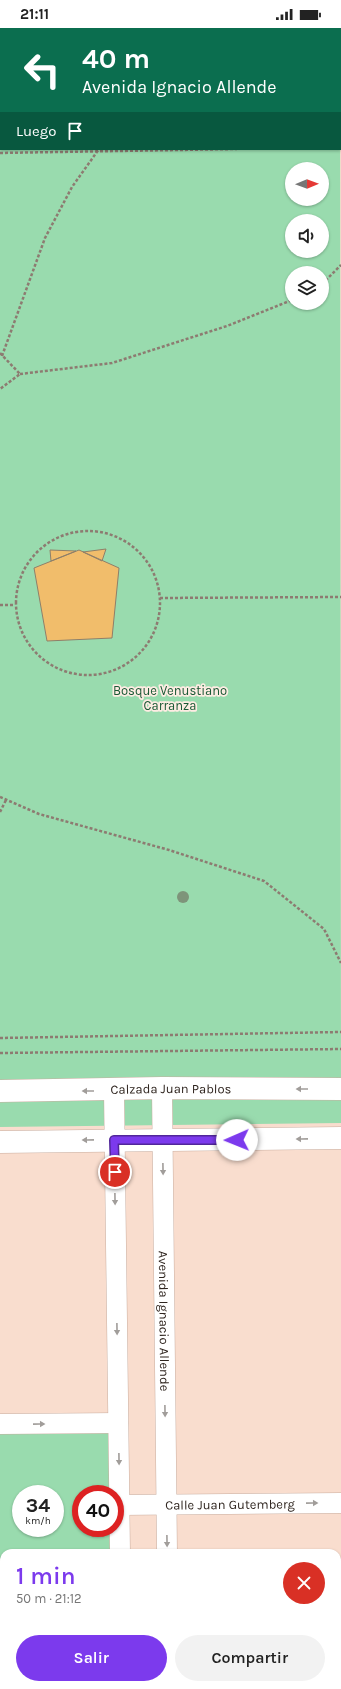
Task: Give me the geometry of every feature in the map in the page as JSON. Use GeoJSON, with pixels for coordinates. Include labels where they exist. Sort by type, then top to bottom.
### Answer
{"type":"FeatureCollection","features":[{"type":"Feature","properties":{"kind":"street","name":"Calzada Juan Pablos"},"geometry":{"type":"LineString","coordinates":[[0,1091],[162,1088],[341,1089]]}},
{"type":"Feature","properties":{"kind":"street","name":"Avenida Ignacio Allende"},"geometry":{"type":"LineString","coordinates":[[162,1088],[167,1549]]}},
{"type":"Feature","properties":{"kind":"street"},"geometry":{"type":"LineString","coordinates":[[114,1090],[120,1485]]}},
{"type":"Feature","properties":{"kind":"street"},"geometry":{"type":"LineString","coordinates":[[0,1142],[341,1138]]}},
{"type":"Feature","properties":{"kind":"street"},"geometry":{"type":"LineString","coordinates":[[0,1424],[118,1423]]}},
{"type":"Feature","properties":{"kind":"street","name":"Calle Juan Gutemberg"},"geometry":{"type":"LineString","coordinates":[[124,1505],[341,1503]]}},
{"type":"Feature","properties":{"kind":"street"},"geometry":{"type":"LineString","coordinates":[[120,1537],[120,1549]]}},
{"type":"Feature","properties":{"kind":"path"},"geometry":{"type":"LineString","coordinates":[[0,153],[98,150]]}},
{"type":"Feature","properties":{"kind":"path"},"geometry":{"type":"LineString","coordinates":[[20,374],[1,354],[45,238],[72,187],[98,150]]}},
{"type":"Feature","properties":{"kind":"path"},"geometry":{"type":"LineString","coordinates":[[329,277],[341,265]]}},
{"type":"Feature","properties":{"kind":"path"},"geometry":{"type":"LineString","coordinates":[[0,389],[20,374],[112,363],[227,326],[285,303]]}},
{"type":"Feature","properties":{"kind":"path"},"geometry":{"type":"LineString","coordinates":[[99,531],[122,539],[142,554],[153,571],[158,584],[160,598],[159,615],[155,631],[149,642],[137,656],[118,669],[98,676],[76,675],[55,669],[44,662],[34,652],[24,638],[17,622],[15,605],[19,580],[29,560],[39,549],[50,541],[62,535],[75,532],[99,531]]}},
{"type":"Feature","properties":{"kind":"path"},"geometry":{"type":"LineString","coordinates":[[160,598],[341,597]]}},
{"type":"Feature","properties":{"kind":"path"},"geometry":{"type":"LineString","coordinates":[[0,605],[15,605]]}},
{"type":"Feature","properties":{"kind":"path"},"geometry":{"type":"LineString","coordinates":[[0,797],[39,814],[169,850],[264,881],[324,929],[341,963]]}},
{"type":"Feature","properties":{"kind":"path"},"geometry":{"type":"LineString","coordinates":[[0,812],[6,799]]}},
{"type":"Feature","properties":{"kind":"path"},"geometry":{"type":"LineString","coordinates":[[0,1038],[341,1032]]}},
{"type":"Feature","properties":{"kind":"path"},"geometry":{"type":"LineString","coordinates":[[0,1053],[341,1049]]}},
{"type":"Feature","properties":{"kind":"green space","name":"Bosque Venustiano Carranza"},"geometry":{"type":"Polygon","coordinates":[[[0,150],[340,150],[341,1091],[0,1095],[0,150]]]}},
{"type":"Feature","properties":{"kind":"green space"},"geometry":{"type":"Polygon","coordinates":[[[341,1095],[341,1123],[0,1127],[0,1098],[341,1095]]]}},
{"type":"Feature","properties":{"kind":"green space"},"geometry":{"type":"Polygon","coordinates":[[[114,1425],[114,1485],[72,1485],[72,1537],[115,1537],[115,1549],[0,1549],[0,1426],[114,1425]]]}},
{"type":"Feature","properties":{"kind":"building"},"geometry":{"type":"Polygon","coordinates":[[[106,549],[102,561],[83,552],[106,549]]]}},
{"type":"Feature","properties":{"kind":"building"},"geometry":{"type":"Polygon","coordinates":[[[50,550],[76,551],[51,561],[50,550]]]}},
{"type":"Feature","properties":{"kind":"building"},"geometry":{"type":"Polygon","coordinates":[[[79,550],[119,568],[112,638],[47,641],[34,568],[79,550]]]}},
{"type":"Feature","properties":{"kind":"route"},"geometry":{"type":"LineString","coordinates":[[115,1172],[114,1140],[237,1140]]}}]}
